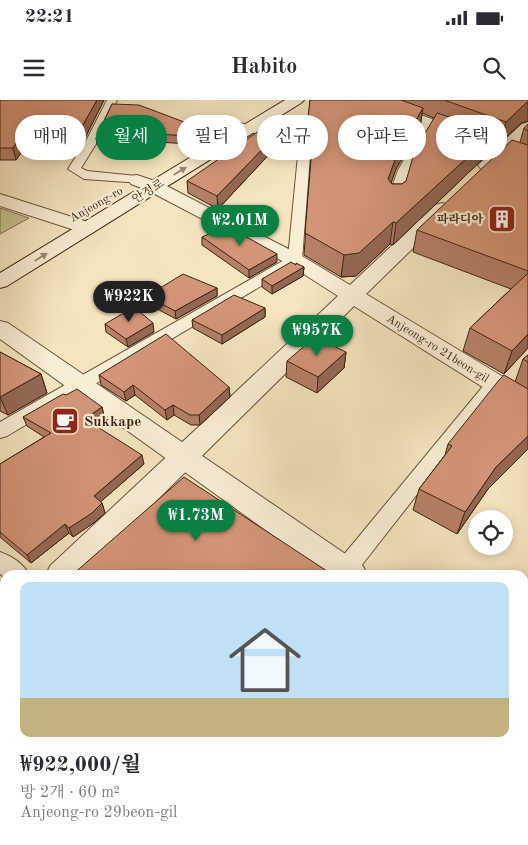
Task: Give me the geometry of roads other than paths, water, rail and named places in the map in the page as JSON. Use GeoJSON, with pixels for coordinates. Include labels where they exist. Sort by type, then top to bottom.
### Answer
{"type":"FeatureCollection","features":[{"type":"Feature","properties":{"kind":"street"},"geometry":{"type":"LineString","coordinates":[[247,121],[270,100]]}},
{"type":"Feature","properties":{"kind":"street","name":"안정로"},"geometry":{"type":"LineString","coordinates":[[247,124],[296,100]]}},
{"type":"Feature","properties":{"kind":"street"},"geometry":{"type":"LineString","coordinates":[[366,100],[436,127]]}},
{"type":"Feature","properties":{"kind":"street"},"geometry":{"type":"LineString","coordinates":[[507,146],[528,127]]}},
{"type":"Feature","properties":{"kind":"street"},"geometry":{"type":"LineString","coordinates":[[507,152],[528,162]]}},
{"type":"Feature","properties":{"kind":"street","name":"안정로"},"geometry":{"type":"LineString","coordinates":[[0,282],[87,228],[146,183],[185,160]]}},
{"type":"Feature","properties":{"kind":"street"},"geometry":{"type":"LineString","coordinates":[[66,570],[354,296],[492,160]]}},
{"type":"Feature","properties":{"kind":"street","name":"Anjeong-ro"},"geometry":{"type":"LineString","coordinates":[[0,262],[66,222],[146,183]]}},
{"type":"Feature","properties":{"kind":"street","name":"Anjeong-ro 21beon-gil"},"geometry":{"type":"LineString","coordinates":[[146,183],[295,260],[528,404]]}},
{"type":"Feature","properties":{"kind":"street"},"geometry":{"type":"LineString","coordinates":[[0,200],[87,228]]}},
{"type":"Feature","properties":{"kind":"street"},"geometry":{"type":"LineString","coordinates":[[0,328],[344,570]]}},
{"type":"Feature","properties":{"kind":"lane"},"geometry":{"type":"LineString","coordinates":[[112,100],[97,131],[74,169],[84,174],[146,183]]}},
{"type":"Feature","properties":{"kind":"lane"},"geometry":{"type":"LineString","coordinates":[[394,201],[404,170],[430,125]]}},
{"type":"Feature","properties":{"kind":"lane"},"geometry":{"type":"LineString","coordinates":[[0,431],[295,260],[305,143],[247,129]]}},
{"type":"Feature","properties":{"kind":"lane"},"geometry":{"type":"LineString","coordinates":[[350,570],[495,383]]}},
{"type":"Feature","properties":{"kind":"lane"},"geometry":{"type":"LineString","coordinates":[[0,561],[12,570]]}},
{"type":"Feature","properties":{"kind":"place","name":"파라디아"},"geometry":{"type":"Point","coordinates":[502,219]}},
{"type":"Feature","properties":{"kind":"place","name":"Sukkape"},"geometry":{"type":"Point","coordinates":[65,421]}}]}
